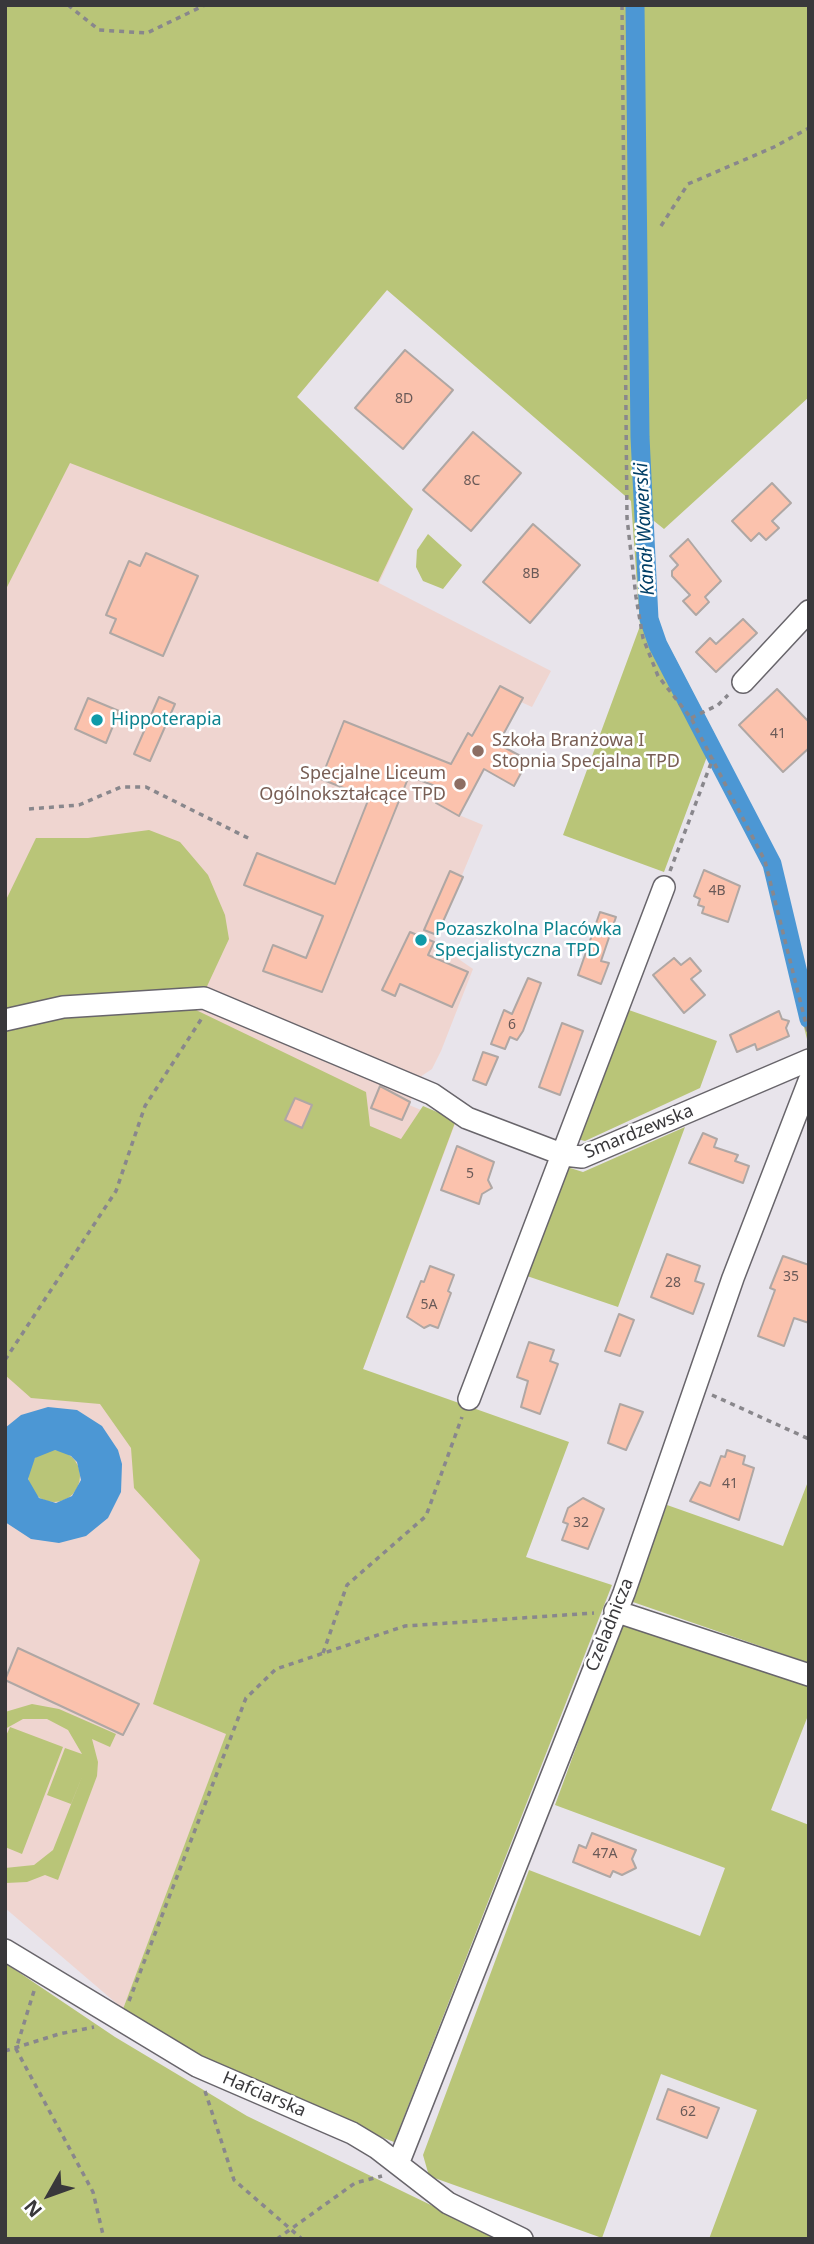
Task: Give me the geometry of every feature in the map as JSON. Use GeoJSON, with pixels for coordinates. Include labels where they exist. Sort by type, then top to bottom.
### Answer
{"type":"FeatureCollection","features":[{"type":"Feature","properties":{"kind":"street"},"geometry":{"type":"LineString","coordinates":[[743,682],[809,611]]}},
{"type":"Feature","properties":{"kind":"street"},"geometry":{"type":"LineString","coordinates":[[469,1399],[664,887]]}},
{"type":"Feature","properties":{"kind":"street","name":"Smardzewska"},"geometry":{"type":"LineString","coordinates":[[5,1020],[63,1007],[204,998],[432,1094],[467,1118],[564,1155],[582,1157],[809,1060]]}},
{"type":"Feature","properties":{"kind":"street","name":"Czeladnicza"},"geometry":{"type":"LineString","coordinates":[[398,2164],[615,1611],[694,1387],[809,1081]]}},
{"type":"Feature","properties":{"kind":"street"},"geometry":{"type":"LineString","coordinates":[[615,1611],[809,1675]]}},
{"type":"Feature","properties":{"kind":"street","name":"Hafciarska"},"geometry":{"type":"LineString","coordinates":[[5,1950],[197,2066],[352,2133],[448,2203],[522,2239]]}},
{"type":"Feature","properties":{"kind":"path"},"geometry":{"type":"LineString","coordinates":[[68,5],[99,30],[147,33],[205,5]]}},
{"type":"Feature","properties":{"kind":"path"},"geometry":{"type":"LineString","coordinates":[[622,5],[627,518],[643,638],[658,676],[693,718],[765,861],[809,1036]]}},
{"type":"Feature","properties":{"kind":"path"},"geometry":{"type":"LineString","coordinates":[[661,226],[688,184],[774,147],[809,128]]}},
{"type":"Feature","properties":{"kind":"path"},"geometry":{"type":"LineString","coordinates":[[693,718],[718,705],[743,682]]}},
{"type":"Feature","properties":{"kind":"path"},"geometry":{"type":"LineString","coordinates":[[664,887],[713,758]]}},
{"type":"Feature","properties":{"kind":"path"},"geometry":{"type":"LineString","coordinates":[[29,809],[79,805],[121,787],[146,787],[250,839]]}},
{"type":"Feature","properties":{"kind":"path"},"geometry":{"type":"LineString","coordinates":[[5,1360],[116,1191],[145,1106],[213,1002]]}},
{"type":"Feature","properties":{"kind":"path"},"geometry":{"type":"LineString","coordinates":[[694,1387],[809,1439]]}},
{"type":"Feature","properties":{"kind":"path"},"geometry":{"type":"LineString","coordinates":[[323,1653],[347,1585],[426,1516],[469,1399]]}},
{"type":"Feature","properties":{"kind":"path"},"geometry":{"type":"LineString","coordinates":[[5,2051],[59,2034],[121,2022],[246,1698],[276,1669],[405,1626],[615,1611]]}},
{"type":"Feature","properties":{"kind":"path"},"geometry":{"type":"LineString","coordinates":[[40,1971],[16,2049],[93,2192],[104,2239]]}},
{"type":"Feature","properties":{"kind":"path"},"geometry":{"type":"LineString","coordinates":[[197,2066],[234,2179],[302,2239]]}},
{"type":"Feature","properties":{"kind":"path"},"geometry":{"type":"LineString","coordinates":[[277,2239],[355,2183],[393,2174],[398,2164]]}},
{"type":"Feature","properties":{"kind":"shaded area"},"geometry":{"type":"Polygon","coordinates":[[[5,5],[58,5],[387,290],[297,397],[413,509],[379,583],[551,671],[532,707],[521,702],[496,748],[528,760],[514,786],[498,777],[486,765],[459,815],[483,825],[434,942],[473,969],[441,1051],[432,1069],[420,1077],[409,1105],[455,1124],[123,2009],[5,1908],[5,5]]]}},
{"type":"Feature","properties":{"kind":"green space"},"geometry":{"type":"Polygon","coordinates":[[[5,5],[809,5],[809,397],[664,529],[649,517],[649,574],[661,631],[715,735],[664,872],[563,835],[640,626],[631,501],[387,290],[297,397],[413,509],[378,582],[70,463],[5,591],[5,5]]]}},
{"type":"Feature","properties":{"kind":"green space"},"geometry":{"type":"Polygon","coordinates":[[[428,534],[462,565],[443,589],[423,581],[416,567],[417,550],[428,534]]]}},
{"type":"Feature","properties":{"kind":"green space"},"geometry":{"type":"Polygon","coordinates":[[[721,748],[781,867],[809,982],[808,1043],[762,861],[714,767],[721,748]]]}},
{"type":"Feature","properties":{"kind":"green space"},"geometry":{"type":"Polygon","coordinates":[[[149,830],[180,842],[208,875],[225,915],[229,939],[196,1010],[366,1092],[370,1126],[401,1139],[423,1106],[456,1120],[363,1369],[569,1442],[526,1557],[612,1585],[394,2142],[320,2113],[221,2067],[123,2009],[226,1734],[153,1704],[200,1560],[134,1488],[131,1448],[100,1404],[31,1398],[5,1375],[5,902],[36,838],[88,838],[149,830]]]}},
{"type":"Feature","properties":{"kind":"green space"},"geometry":{"type":"Polygon","coordinates":[[[626,1009],[717,1041],[700,1088],[585,1141],[577,1139],[626,1009]]]}},
{"type":"Feature","properties":{"kind":"green space"},"geometry":{"type":"Polygon","coordinates":[[[685,1127],[618,1307],[527,1276],[567,1167],[583,1172],[685,1127]]]}},
{"type":"Feature","properties":{"kind":"green space"},"geometry":{"type":"Polygon","coordinates":[[[54,1450],[73,1457],[80,1476],[73,1495],[54,1502],[35,1495],[28,1476],[35,1457],[54,1450]]]}},
{"type":"Feature","properties":{"kind":"green space"},"geometry":{"type":"Polygon","coordinates":[[[809,1479],[809,1663],[630,1601],[667,1505],[783,1546],[809,1479]]]}},
{"type":"Feature","properties":{"kind":"green space"},"geometry":{"type":"Polygon","coordinates":[[[622,1622],[809,1685],[809,1713],[771,1810],[809,1825],[809,2239],[709,2239],[757,2110],[661,2074],[602,2238],[429,2176],[423,2155],[529,1870],[700,1936],[725,1868],[555,1805],[622,1622]]]}},
{"type":"Feature","properties":{"kind":"green space"},"geometry":{"type":"Polygon","coordinates":[[[32,1704],[59,1709],[116,1734],[110,1747],[92,1739],[98,1762],[97,1776],[58,1880],[45,1875],[27,1882],[6,1883],[5,1868],[34,1865],[53,1850],[83,1774],[71,1804],[47,1795],[65,1748],[82,1754],[68,1730],[47,1719],[23,1719],[5,1729],[5,1712],[32,1704]]]}},
{"type":"Feature","properties":{"kind":"green space"},"geometry":{"type":"Polygon","coordinates":[[[10,1727],[63,1747],[22,1854],[5,1847],[5,1738],[10,1727]]]}},
{"type":"Feature","properties":{"kind":"green space"},"geometry":{"type":"Polygon","coordinates":[[[5,1963],[115,2037],[247,2116],[501,2239],[5,2239],[5,1963]]]}},
{"type":"Feature","properties":{"kind":"water"},"geometry":{"type":"Polygon","coordinates":[[[48,1407],[77,1410],[102,1426],[118,1450],[122,1464],[121,1492],[108,1518],[86,1536],[59,1543],[31,1539],[5,1522],[5,1428],[21,1415],[48,1407]],[[55,1450],[35,1458],[28,1479],[39,1498],[56,1503],[72,1496],[81,1480],[77,1462],[71,1456],[55,1450]]]}},
{"type":"Feature","properties":{"kind":"building"},"geometry":{"type":"Polygon","coordinates":[[[405,350],[453,390],[403,449],[355,408],[405,350]]]}},
{"type":"Feature","properties":{"kind":"building"},"geometry":{"type":"Polygon","coordinates":[[[473,432],[521,473],[471,531],[423,490],[473,432]]]}},
{"type":"Feature","properties":{"kind":"building"},"geometry":{"type":"Polygon","coordinates":[[[772,483],[791,503],[772,521],[779,528],[766,540],[759,533],[751,541],[732,521],[772,483]]]}},
{"type":"Feature","properties":{"kind":"building"},"geometry":{"type":"Polygon","coordinates":[[[533,524],[580,565],[530,623],[483,582],[533,524]]]}},
{"type":"Feature","properties":{"kind":"building"},"geometry":{"type":"Polygon","coordinates":[[[688,539],[721,581],[705,597],[709,602],[696,615],[683,601],[690,595],[672,576],[672,571],[678,565],[670,556],[688,539]]]}},
{"type":"Feature","properties":{"kind":"building"},"geometry":{"type":"Polygon","coordinates":[[[146,553],[198,576],[163,656],[110,633],[116,619],[106,615],[129,561],[140,566],[146,553]]]}},
{"type":"Feature","properties":{"kind":"building"},"geometry":{"type":"Polygon","coordinates":[[[743,619],[757,633],[716,672],[696,652],[710,638],[716,644],[743,619]]]}},
{"type":"Feature","properties":{"kind":"building"},"geometry":{"type":"Polygon","coordinates":[[[500,686],[523,698],[498,744],[528,760],[514,786],[484,769],[459,816],[436,803],[443,789],[409,776],[322,992],[263,971],[273,945],[306,958],[323,916],[244,885],[257,853],[335,884],[369,798],[321,779],[344,721],[451,764],[468,733],[472,736],[500,686]]]}},
{"type":"Feature","properties":{"kind":"building"},"geometry":{"type":"Polygon","coordinates":[[[777,689],[809,722],[809,748],[783,772],[739,725],[777,689]]]}},
{"type":"Feature","properties":{"kind":"building"},"geometry":{"type":"Polygon","coordinates":[[[159,697],[175,704],[150,761],[134,754],[159,697]]]}},
{"type":"Feature","properties":{"kind":"building","name":"Hippoterapia"},"geometry":{"type":"Polygon","coordinates":[[[88,698],[119,711],[106,743],[75,729],[88,698]]]}},
{"type":"Feature","properties":{"kind":"building"},"geometry":{"type":"Polygon","coordinates":[[[704,870],[740,886],[728,922],[702,913],[704,907],[698,905],[700,899],[694,896],[704,870]]]}},
{"type":"Feature","properties":{"kind":"building"},"geometry":{"type":"Polygon","coordinates":[[[450,871],[463,877],[437,935],[424,930],[450,871]]]}},
{"type":"Feature","properties":{"kind":"building"},"geometry":{"type":"Polygon","coordinates":[[[600,912],[616,917],[601,961],[609,963],[601,984],[578,975],[600,912]]]}},
{"type":"Feature","properties":{"kind":"building","name":"Pozaszkolna Placówka Specjalistyczna TPD"},"geometry":{"type":"Polygon","coordinates":[[[410,932],[434,942],[428,955],[468,972],[452,1007],[400,984],[395,996],[382,990],[410,932]]]}},
{"type":"Feature","properties":{"kind":"building"},"geometry":{"type":"Polygon","coordinates":[[[674,958],[681,965],[690,958],[701,971],[691,979],[705,995],[684,1013],[653,975],[674,958]]]}},
{"type":"Feature","properties":{"kind":"building"},"geometry":{"type":"Polygon","coordinates":[[[528,978],[541,983],[523,1031],[517,1040],[510,1037],[505,1049],[491,1044],[504,1010],[512,1014],[528,978]]]}},
{"type":"Feature","properties":{"kind":"building"},"geometry":{"type":"Polygon","coordinates":[[[779,1011],[782,1019],[789,1021],[786,1028],[789,1036],[757,1050],[755,1044],[737,1052],[730,1035],[779,1011]]]}},
{"type":"Feature","properties":{"kind":"building"},"geometry":{"type":"Polygon","coordinates":[[[562,1023],[583,1031],[560,1095],[539,1087],[562,1023]]]}},
{"type":"Feature","properties":{"kind":"building"},"geometry":{"type":"Polygon","coordinates":[[[483,1052],[498,1057],[486,1085],[473,1080],[483,1052]]]}},
{"type":"Feature","properties":{"kind":"building"},"geometry":{"type":"Polygon","coordinates":[[[380,1086],[410,1102],[402,1120],[371,1108],[380,1086]]]}},
{"type":"Feature","properties":{"kind":"building"},"geometry":{"type":"Polygon","coordinates":[[[295,1098],[312,1105],[302,1128],[285,1120],[295,1098]]]}},
{"type":"Feature","properties":{"kind":"building"},"geometry":{"type":"Polygon","coordinates":[[[703,1133],[717,1139],[714,1147],[738,1155],[735,1161],[749,1166],[743,1183],[689,1163],[703,1133]]]}},
{"type":"Feature","properties":{"kind":"building"},"geometry":{"type":"Polygon","coordinates":[[[457,1146],[494,1162],[488,1180],[492,1188],[482,1194],[479,1204],[441,1190],[457,1146]]]}},
{"type":"Feature","properties":{"kind":"building"},"geometry":{"type":"Polygon","coordinates":[[[667,1254],[700,1266],[695,1281],[704,1284],[693,1314],[651,1297],[667,1254]]]}},
{"type":"Feature","properties":{"kind":"building"},"geometry":{"type":"Polygon","coordinates":[[[783,1256],[809,1265],[809,1323],[794,1318],[784,1346],[758,1336],[775,1290],[770,1288],[783,1256]]]}},
{"type":"Feature","properties":{"kind":"building"},"geometry":{"type":"Polygon","coordinates":[[[430,1266],[454,1275],[448,1291],[451,1293],[438,1328],[430,1325],[424,1328],[407,1317],[430,1266]]]}},
{"type":"Feature","properties":{"kind":"building"},"geometry":{"type":"Polygon","coordinates":[[[619,1314],[634,1320],[620,1356],[605,1351],[619,1314]]]}},
{"type":"Feature","properties":{"kind":"building"},"geometry":{"type":"Polygon","coordinates":[[[529,1342],[554,1350],[550,1361],[558,1364],[540,1414],[521,1407],[528,1381],[517,1377],[529,1342]]]}},
{"type":"Feature","properties":{"kind":"building"},"geometry":{"type":"Polygon","coordinates":[[[620,1404],[643,1412],[626,1450],[608,1443],[620,1404]]]}},
{"type":"Feature","properties":{"kind":"building"},"geometry":{"type":"Polygon","coordinates":[[[727,1450],[745,1456],[743,1464],[754,1468],[739,1520],[690,1501],[700,1482],[710,1486],[721,1456],[725,1457],[727,1450]]]}},
{"type":"Feature","properties":{"kind":"building"},"geometry":{"type":"Polygon","coordinates":[[[583,1498],[604,1509],[588,1549],[562,1540],[568,1524],[563,1522],[568,1508],[583,1498]]]}},
{"type":"Feature","properties":{"kind":"building"},"geometry":{"type":"Polygon","coordinates":[[[18,1648],[139,1704],[123,1735],[5,1680],[18,1648]]]}},
{"type":"Feature","properties":{"kind":"building"},"geometry":{"type":"Polygon","coordinates":[[[592,1833],[636,1850],[632,1859],[636,1868],[622,1875],[613,1871],[610,1877],[573,1862],[579,1845],[586,1848],[592,1833]]]}},
{"type":"Feature","properties":{"kind":"building"},"geometry":{"type":"Polygon","coordinates":[[[668,2089],[719,2108],[707,2138],[657,2119],[668,2089]]]}},
{"type":"Feature","properties":{"kind":"waterway","name":"Kanał Wawerski"},"geometry":{"type":"LineString","coordinates":[[635,5],[640,437],[649,619],[658,645],[772,864],[809,1019]]}},
{"type":"Feature","properties":{"kind":"place","name":"Hippoterapia"},"geometry":{"type":"Point","coordinates":[97,720]}},
{"type":"Feature","properties":{"kind":"place","name":"Szkoła Branżowa I Stopnia Specjalna TPD"},"geometry":{"type":"Point","coordinates":[478,751]}},
{"type":"Feature","properties":{"kind":"place","name":"Specjalne Liceum Ogólnokształcące TPD"},"geometry":{"type":"Point","coordinates":[460,784]}},
{"type":"Feature","properties":{"kind":"place","name":"Pozaszkolna Placówka Specjalistyczna TPD"},"geometry":{"type":"Point","coordinates":[421,940]}}]}
